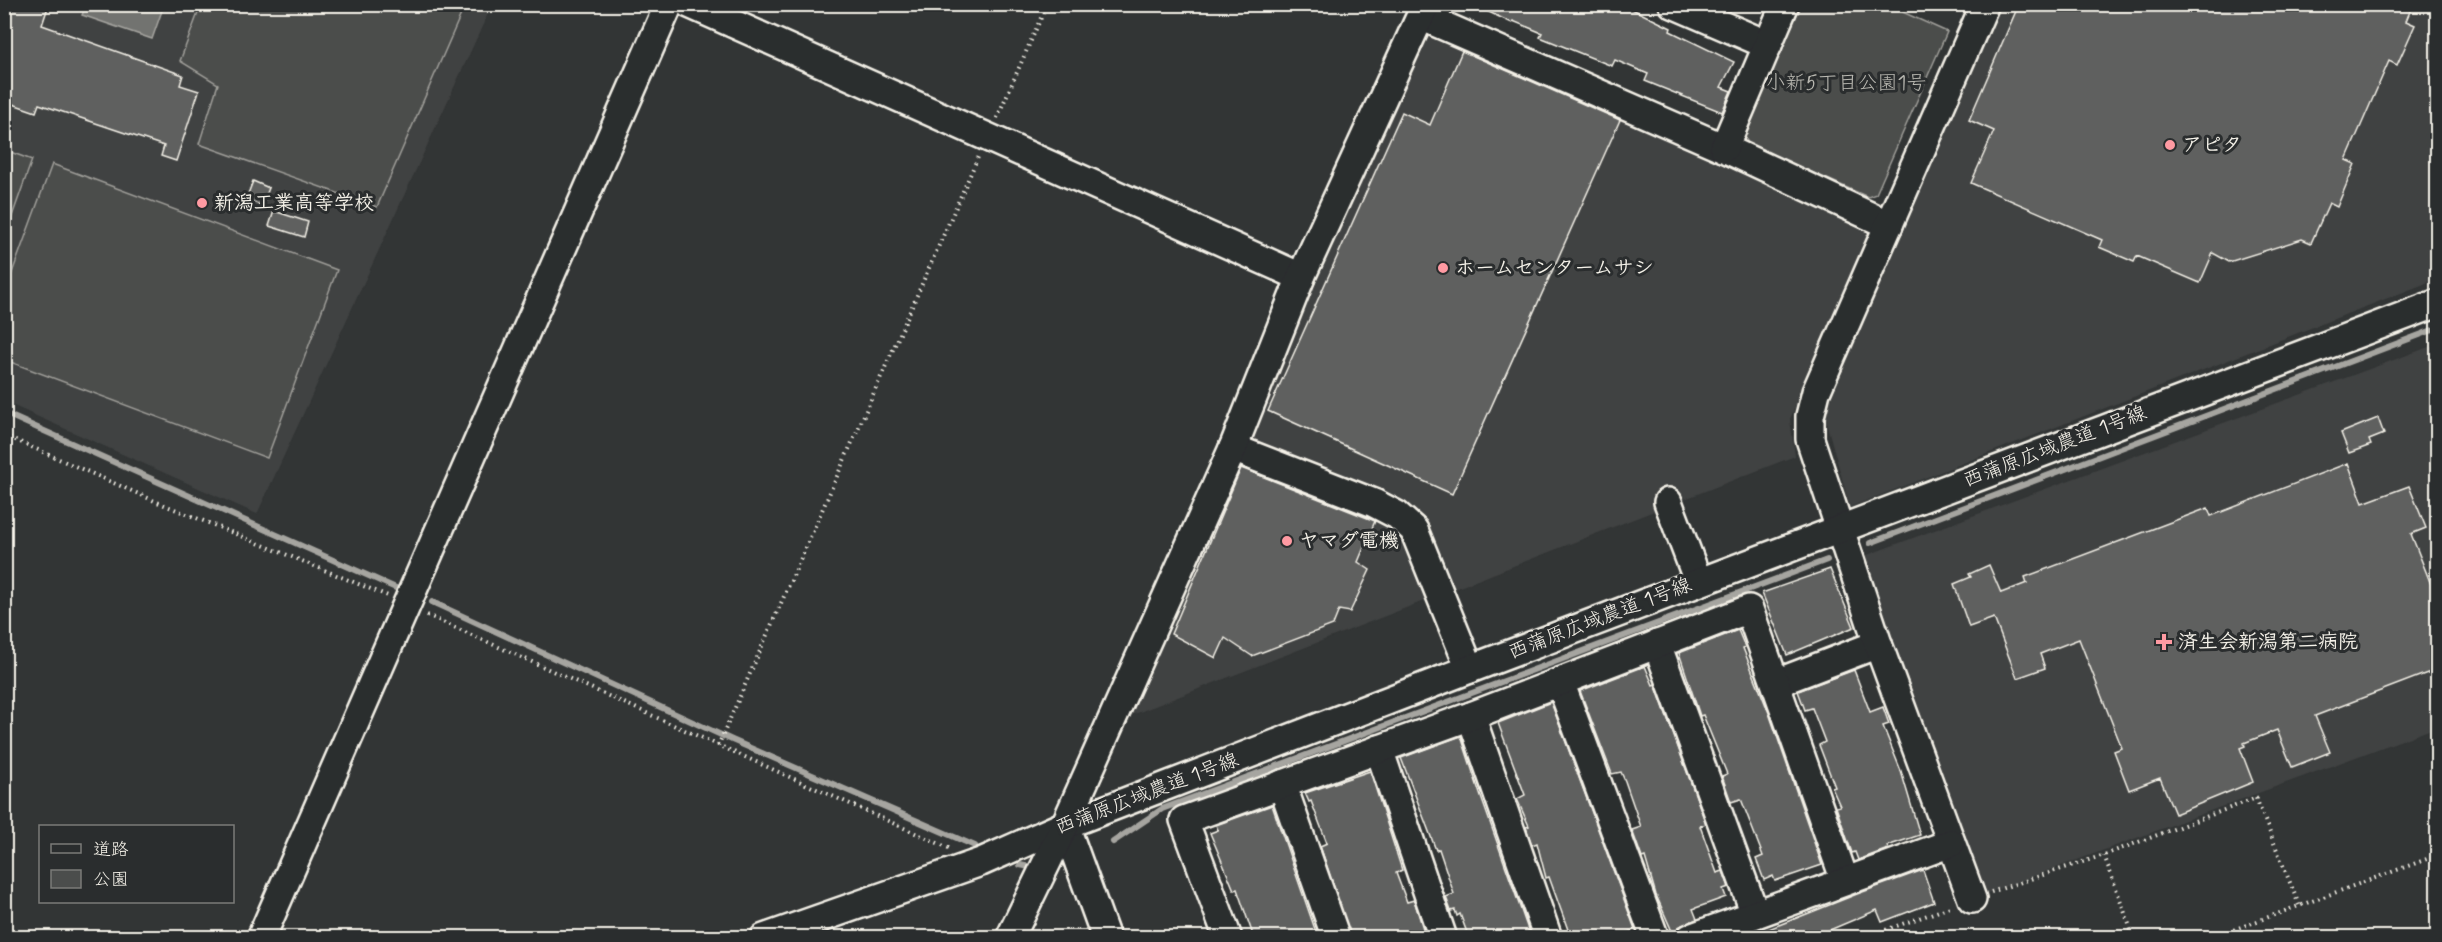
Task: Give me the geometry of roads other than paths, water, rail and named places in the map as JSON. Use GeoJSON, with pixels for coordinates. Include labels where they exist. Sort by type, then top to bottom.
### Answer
{"type":"FeatureCollection","features":[{"type":"Feature","properties":{"kind":"street"},"geometry":{"type":"LineString","coordinates":[[261,938],[404,606],[669,4]]}},
{"type":"Feature","properties":{"kind":"street"},"geometry":{"type":"LineString","coordinates":[[689,4],[1301,277]]}},
{"type":"Feature","properties":{"kind":"street"},"geometry":{"type":"LineString","coordinates":[[1673,4],[1768,45]]}},
{"type":"Feature","properties":{"kind":"street"},"geometry":{"type":"LineString","coordinates":[[1724,148],[1785,4]]}},
{"type":"Feature","properties":{"kind":"street"},"geometry":{"type":"LineString","coordinates":[[1972,899],[1878,644],[1810,440],[1810,416],[1816,392],[1985,4]]}},
{"type":"Feature","properties":{"kind":"street"},"geometry":{"type":"LineString","coordinates":[[1010,938],[1065,825],[1233,448],[1301,277],[1424,10],[1889,225]]}},
{"type":"Feature","properties":{"kind":"street","name":"西蒲原広域農道 1号線"},"geometry":{"type":"LineString","coordinates":[[764,938],[981,862],[1065,825],[1698,581],[2438,303]]}},
{"type":"Feature","properties":{"kind":"street"},"geometry":{"type":"LineString","coordinates":[[1233,448],[1374,503],[1397,515],[1414,530],[1470,669]]}},
{"type":"Feature","properties":{"kind":"street"},"geometry":{"type":"LineString","coordinates":[[1668,502],[1698,581]]}},
{"type":"Feature","properties":{"kind":"street"},"geometry":{"type":"LineString","coordinates":[[1218,935],[1184,820],[1471,716],[1749,609],[1845,881]]}},
{"type":"Feature","properties":{"kind":"street"},"geometry":{"type":"LineString","coordinates":[[1658,644],[1755,914]]}},
{"type":"Feature","properties":{"kind":"street"},"geometry":{"type":"LineString","coordinates":[[1776,683],[1878,644]]}},
{"type":"Feature","properties":{"kind":"street"},"geometry":{"type":"LineString","coordinates":[[1560,682],[1655,938]]}},
{"type":"Feature","properties":{"kind":"street"},"geometry":{"type":"LineString","coordinates":[[1471,716],[1548,938]]}},
{"type":"Feature","properties":{"kind":"street"},"geometry":{"type":"LineString","coordinates":[[1378,749],[1443,938]]}},
{"type":"Feature","properties":{"kind":"street"},"geometry":{"type":"LineString","coordinates":[[1282,784],[1336,938]]}},
{"type":"Feature","properties":{"kind":"street"},"geometry":{"type":"LineString","coordinates":[[1065,825],[1106,938]]}},
{"type":"Feature","properties":{"kind":"street"},"geometry":{"type":"LineString","coordinates":[[1690,938],[1951,843]]}},
{"type":"Feature","properties":{"kind":"waterway"},"geometry":{"type":"LineString","coordinates":[[1870,543],[2438,328]]}},
{"type":"Feature","properties":{"kind":"waterway"},"geometry":{"type":"LineString","coordinates":[[4,413],[398,589]]}},
{"type":"Feature","properties":{"kind":"waterway"},"geometry":{"type":"LineString","coordinates":[[1113,842],[1162,809],[1827,560]]}},
{"type":"Feature","properties":{"kind":"waterway"},"geometry":{"type":"LineString","coordinates":[[432,602],[732,740],[975,846]]}},
{"type":"Feature","properties":{"kind":"waterway"},"geometry":{"type":"LineString","coordinates":[[1020,865],[1030,867]]}},
{"type":"Feature","properties":{"kind":"place","name":"アピタ"},"geometry":{"type":"Point","coordinates":[2170,145]}},
{"type":"Feature","properties":{"kind":"place","name":"新潟工業高等学校"},"geometry":{"type":"Point","coordinates":[202,203]}},
{"type":"Feature","properties":{"kind":"place","name":"ホームセンタームサシ"},"geometry":{"type":"Point","coordinates":[1443,268]}},
{"type":"Feature","properties":{"kind":"place","name":"ヤマダ電機"},"geometry":{"type":"Point","coordinates":[1287,541]}},
{"type":"Feature","properties":{"kind":"place","name":"済生会新潟第二病院"},"geometry":{"type":"Point","coordinates":[2164,642]}},
{"type":"Feature","properties":{"kind":"park label","name":"小新5丁目公園1号"},"geometry":{"type":"Point","coordinates":[1846,83]}}]}
